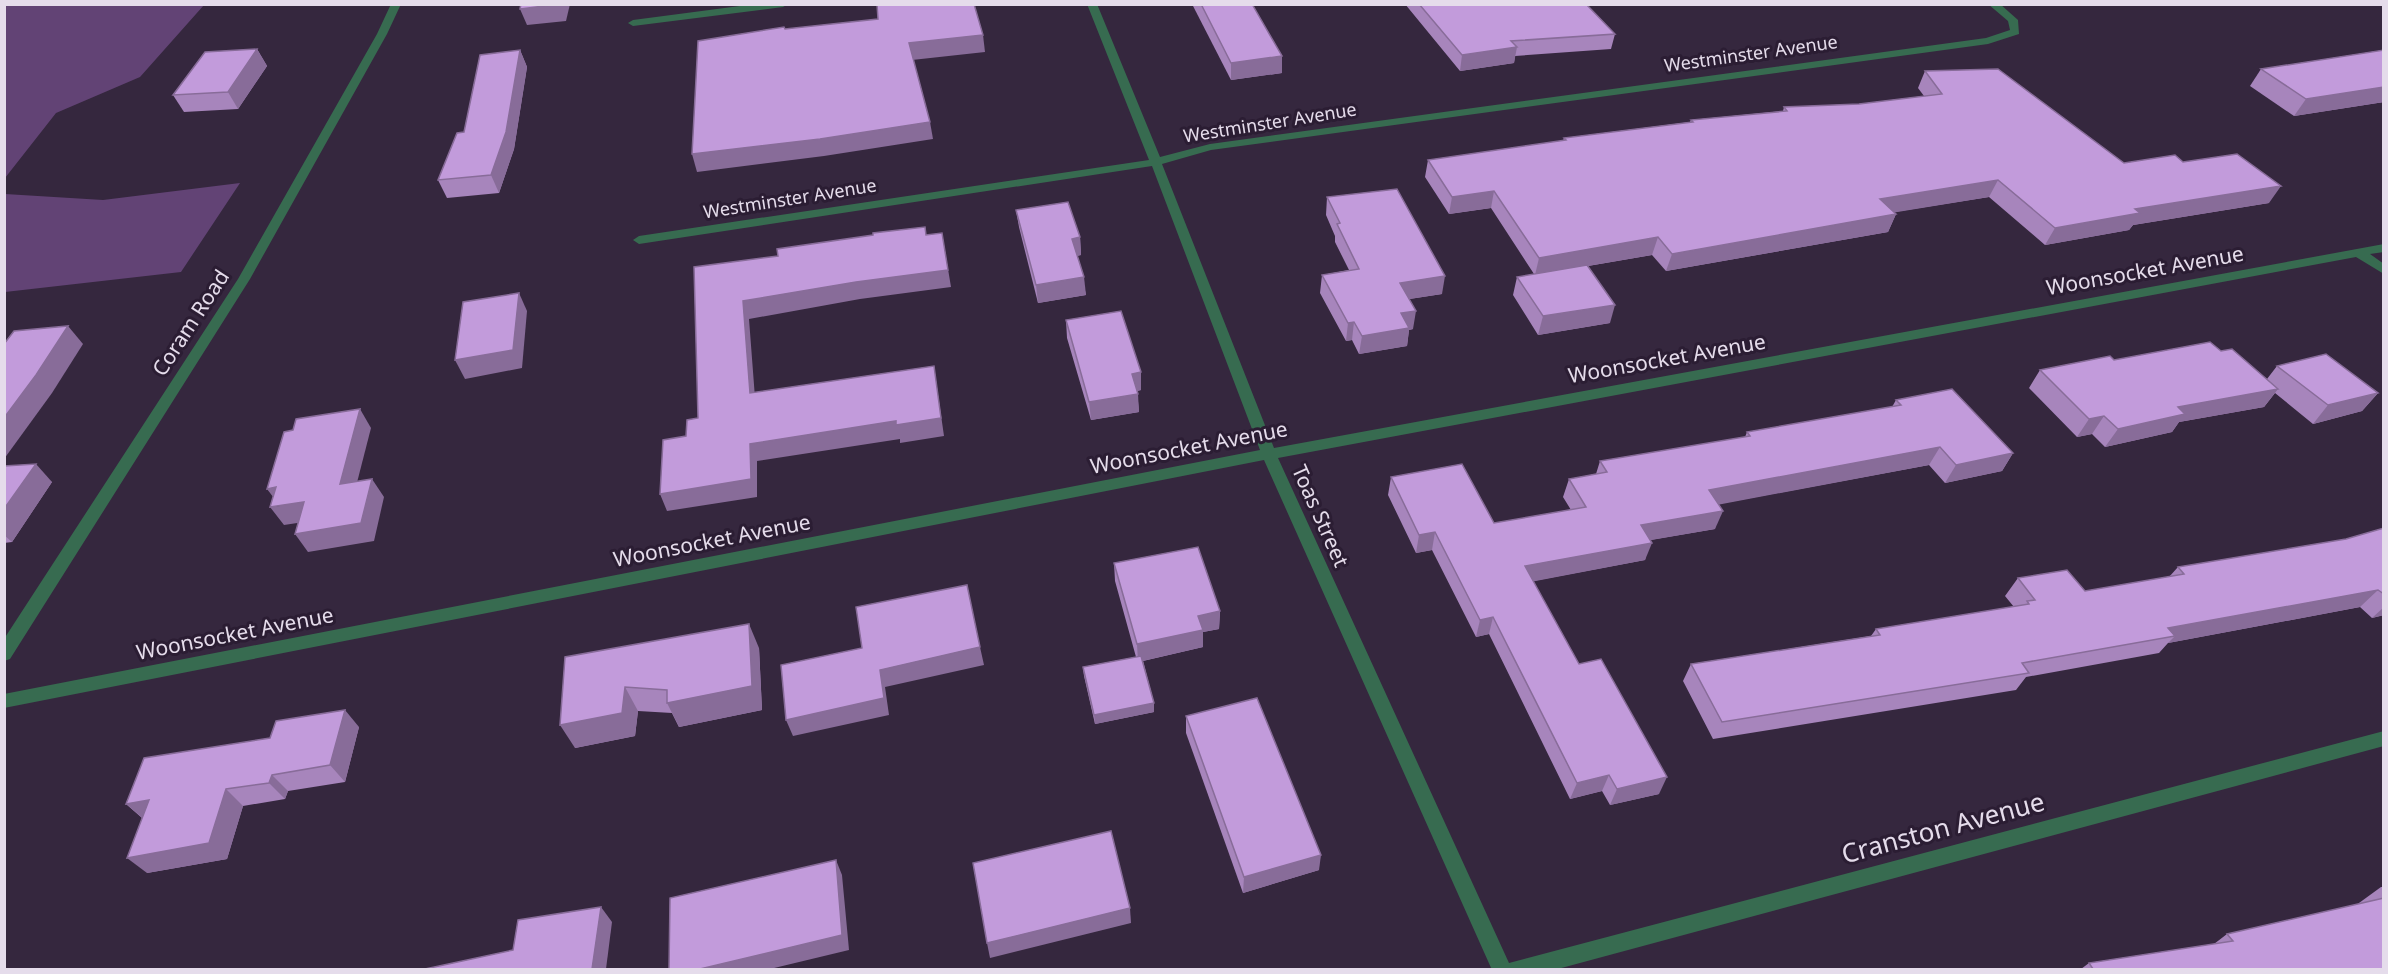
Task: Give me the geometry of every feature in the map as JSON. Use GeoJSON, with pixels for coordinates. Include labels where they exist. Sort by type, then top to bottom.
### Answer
{"type":"FeatureCollection","features":[{"type":"Feature","properties":{"kind":"street","name":"Coram Road"},"geometry":{"type":"LineString","coordinates":[[4,654],[244,279],[377,44],[396,4]]}},
{"type":"Feature","properties":{"kind":"street"},"geometry":{"type":"LineString","coordinates":[[633,23],[783,4]]}},
{"type":"Feature","properties":{"kind":"street","name":"Toas Street"},"geometry":{"type":"LineString","coordinates":[[1092,4],[1269,454],[1502,969]]}},
{"type":"Feature","properties":{"kind":"street","name":"Westminster Avenue"},"geometry":{"type":"LineString","coordinates":[[639,240],[1156,162],[1210,147],[1988,41],[2016,32],[2013,20],[1993,4]]}},
{"type":"Feature","properties":{"kind":"street","name":"Woonsocket Avenue"},"geometry":{"type":"LineString","coordinates":[[4,700],[1269,454],[2384,248]]}},
{"type":"Feature","properties":{"kind":"street"},"geometry":{"type":"LineString","coordinates":[[2359,253],[2384,270]]}},
{"type":"Feature","properties":{"kind":"street","name":"Cranston Avenue"},"geometry":{"type":"LineString","coordinates":[[1516,969],[2384,738]]}},
{"type":"Feature","properties":{"kind":"shaded area"},"geometry":{"type":"Polygon","coordinates":[[[5,4],[204,5],[140,77],[56,113],[5,178],[5,4]]]}},
{"type":"Feature","properties":{"kind":"shaded area"},"geometry":{"type":"Polygon","coordinates":[[[240,183],[181,272],[5,292],[5,194],[103,200],[240,183]]]}},
{"type":"Feature","properties":{"kind":"building"},"geometry":{"type":"Polygon","coordinates":[[[521,4],[560,4],[520,9],[521,4]]]}},
{"type":"Feature","properties":{"kind":"building"},"geometry":{"type":"Polygon","coordinates":[[[877,4],[974,4],[983,35],[909,43],[930,122],[820,139],[692,154],[698,41],[784,27],[785,29],[878,19],[877,4]]]}},
{"type":"Feature","properties":{"kind":"building"},"geometry":{"type":"Polygon","coordinates":[[[1201,4],[1252,4],[1282,56],[1231,63],[1201,4]]]}},
{"type":"Feature","properties":{"kind":"building"},"geometry":{"type":"Polygon","coordinates":[[[1419,4],[1586,4],[1615,34],[1511,41],[1517,47],[1462,55],[1419,4]]]}},
{"type":"Feature","properties":{"kind":"building"},"geometry":{"type":"Polygon","coordinates":[[[257,49],[228,92],[173,95],[205,52],[257,49]]]}},
{"type":"Feature","properties":{"kind":"building"},"geometry":{"type":"Polygon","coordinates":[[[520,50],[506,132],[491,175],[438,180],[457,133],[464,132],[480,55],[520,50]]]}},
{"type":"Feature","properties":{"kind":"building"},"geometry":{"type":"Polygon","coordinates":[[[2384,50],[2384,87],[2306,99],[2261,69],[2384,50]]]}},
{"type":"Feature","properties":{"kind":"building"},"geometry":{"type":"Polygon","coordinates":[[[1998,69],[2124,163],[2175,155],[2183,162],[2237,154],[2281,186],[2135,209],[2140,213],[2055,228],[1998,180],[1880,199],[1896,214],[1672,254],[1658,237],[1539,258],[1494,191],[1452,197],[1428,160],[1566,140],[1564,138],[1693,122],[1691,120],[1787,111],[1784,107],[1859,104],[1942,94],[1925,71],[1998,69]]]}},
{"type":"Feature","properties":{"kind":"building"},"geometry":{"type":"Polygon","coordinates":[[[1397,189],[1445,276],[1400,283],[1416,311],[1401,313],[1409,328],[1362,336],[1354,322],[1348,323],[1322,275],[1359,269],[1337,224],[1340,223],[1327,197],[1397,189]]]}},
{"type":"Feature","properties":{"kind":"building"},"geometry":{"type":"Polygon","coordinates":[[[1068,202],[1080,237],[1072,239],[1084,277],[1036,285],[1016,210],[1068,202]]]}},
{"type":"Feature","properties":{"kind":"building"},"geometry":{"type":"Polygon","coordinates":[[[925,227],[926,235],[942,233],[948,270],[856,282],[743,301],[750,393],[934,366],[941,418],[896,425],[896,421],[750,444],[751,479],[660,494],[663,440],[686,436],[687,420],[698,418],[694,267],[778,256],[777,249],[925,227]]]}},
{"type":"Feature","properties":{"kind":"building"},"geometry":{"type":"Polygon","coordinates":[[[1587,265],[1615,305],[1543,316],[1517,277],[1587,265]]]}},
{"type":"Feature","properties":{"kind":"building"},"geometry":{"type":"Polygon","coordinates":[[[519,293],[513,350],[455,360],[463,302],[519,293]]]}},
{"type":"Feature","properties":{"kind":"building"},"geometry":{"type":"Polygon","coordinates":[[[1121,311],[1141,372],[1132,374],[1138,394],[1089,402],[1066,320],[1121,311]]]}},
{"type":"Feature","properties":{"kind":"building"},"geometry":{"type":"Polygon","coordinates":[[[68,326],[4,418],[4,344],[14,331],[68,326]]]}},
{"type":"Feature","properties":{"kind":"building"},"geometry":{"type":"Polygon","coordinates":[[[2210,342],[2221,351],[2232,349],[2278,389],[2178,407],[2185,414],[2118,429],[2104,416],[2089,419],[2040,370],[2110,356],[2114,360],[2210,342]]]}},
{"type":"Feature","properties":{"kind":"building"},"geometry":{"type":"Polygon","coordinates":[[[2326,354],[2378,393],[2328,405],[2277,366],[2326,354]]]}},
{"type":"Feature","properties":{"kind":"building"},"geometry":{"type":"Polygon","coordinates":[[[1952,389],[2013,453],[1956,465],[1940,447],[1709,490],[1723,511],[1641,525],[1652,543],[1525,566],[1579,664],[1601,659],[1667,777],[1617,789],[1609,775],[1577,783],[1493,617],[1480,620],[1435,532],[1419,535],[1391,477],[1462,464],[1494,523],[1586,507],[1569,479],[1607,472],[1600,461],[1750,436],[1747,432],[1901,405],[1896,400],[1952,389]]]}},
{"type":"Feature","properties":{"kind":"building"},"geometry":{"type":"Polygon","coordinates":[[[360,409],[340,484],[372,479],[361,523],[295,534],[304,502],[270,507],[276,487],[267,489],[284,432],[293,430],[296,419],[360,409]]]}},
{"type":"Feature","properties":{"kind":"building"},"geometry":{"type":"Polygon","coordinates":[[[36,464],[4,509],[4,466],[36,464]]]}},
{"type":"Feature","properties":{"kind":"building"},"geometry":{"type":"Polygon","coordinates":[[[2384,528],[2384,594],[2378,590],[2168,628],[2175,636],[2022,663],[2029,673],[1722,722],[1691,664],[1880,635],[1876,629],[2029,604],[2027,601],[2035,600],[2018,578],[2067,570],[2085,591],[2184,574],[2178,567],[2346,539],[2384,528]]]}},
{"type":"Feature","properties":{"kind":"building"},"geometry":{"type":"Polygon","coordinates":[[[1198,547],[1220,611],[1198,616],[1203,630],[1137,644],[1114,563],[1198,547]]]}},
{"type":"Feature","properties":{"kind":"building"},"geometry":{"type":"Polygon","coordinates":[[[967,585],[980,647],[880,670],[884,698],[786,720],[781,665],[862,648],[856,607],[967,585]]]}},
{"type":"Feature","properties":{"kind":"building"},"geometry":{"type":"Polygon","coordinates":[[[749,624],[752,686],[667,703],[667,690],[625,687],[622,713],[560,725],[565,657],[749,624]]]}},
{"type":"Feature","properties":{"kind":"building"},"geometry":{"type":"Polygon","coordinates":[[[1141,656],[1154,703],[1094,715],[1083,667],[1141,656]]]}},
{"type":"Feature","properties":{"kind":"building"},"geometry":{"type":"Polygon","coordinates":[[[1257,698],[1321,855],[1244,877],[1186,716],[1257,698]]]}},
{"type":"Feature","properties":{"kind":"building"},"geometry":{"type":"Polygon","coordinates":[[[345,710],[330,765],[272,775],[269,783],[226,789],[209,843],[127,858],[149,800],[126,804],[144,758],[270,738],[276,721],[345,710]]]}},
{"type":"Feature","properties":{"kind":"building"},"geometry":{"type":"Polygon","coordinates":[[[1111,831],[1130,908],[987,943],[973,863],[1111,831]]]}},
{"type":"Feature","properties":{"kind":"building"},"geometry":{"type":"Polygon","coordinates":[[[836,860],[842,935],[700,969],[669,969],[670,898],[836,860]]]}},
{"type":"Feature","properties":{"kind":"building"},"geometry":{"type":"Polygon","coordinates":[[[2384,898],[2384,969],[2093,969],[2089,963],[2233,941],[2227,934],[2384,898]]]}},
{"type":"Feature","properties":{"kind":"building"},"geometry":{"type":"Polygon","coordinates":[[[601,907],[592,969],[425,969],[513,950],[518,920],[601,907]]]}}]}
